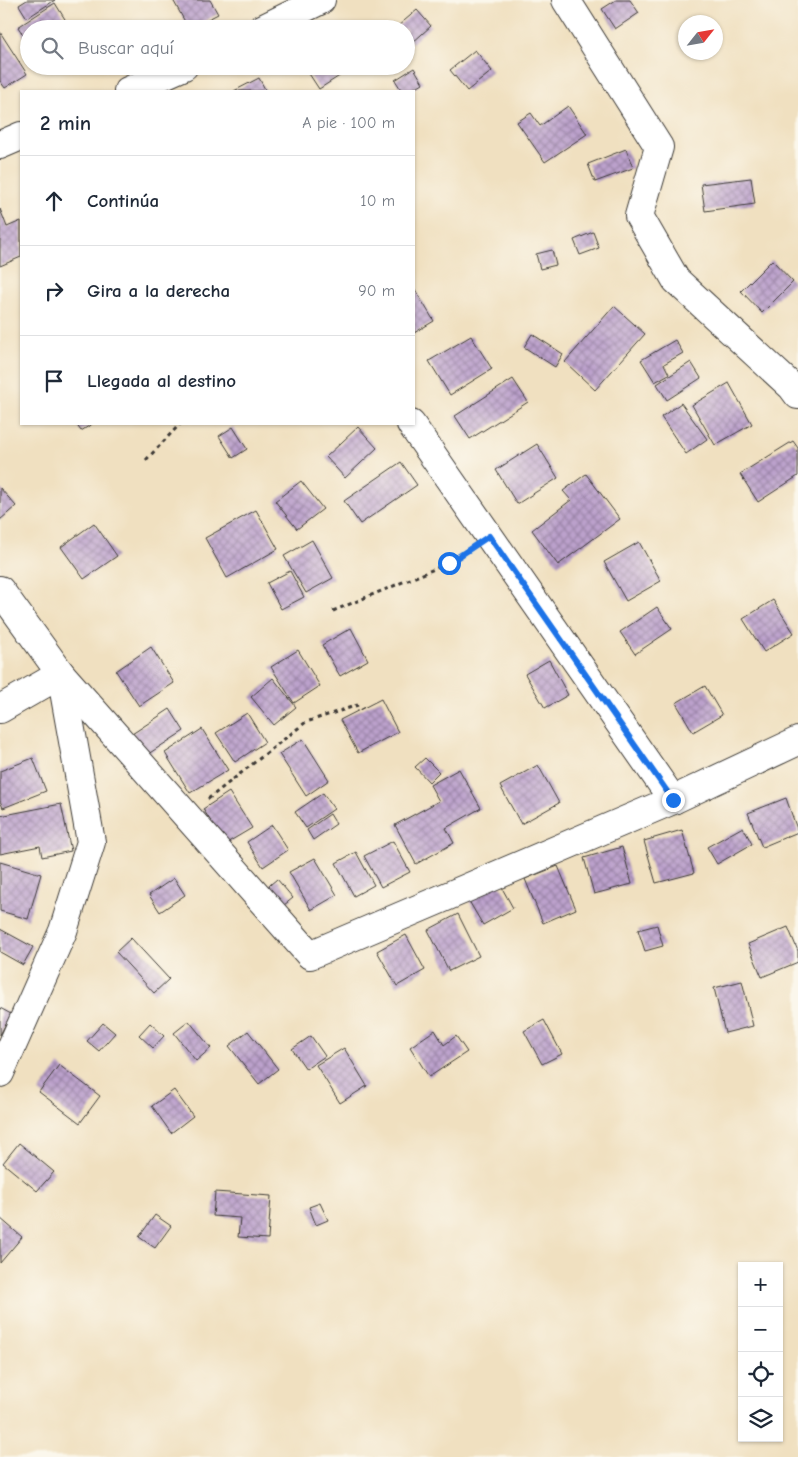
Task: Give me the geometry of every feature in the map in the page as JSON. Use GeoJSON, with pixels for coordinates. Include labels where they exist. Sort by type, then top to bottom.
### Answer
{"type":"FeatureCollection","features":[{"type":"Feature","properties":{"kind":"street"},"geometry":{"type":"LineString","coordinates":[[280,20],[321,0]]}},
{"type":"Feature","properties":{"kind":"street"},"geometry":{"type":"LineString","coordinates":[[566,0],[659,147],[639,216],[676,280],[792,387],[798,396]]}},
{"type":"Feature","properties":{"kind":"street"},"geometry":{"type":"LineString","coordinates":[[132,90],[177,77]]}},
{"type":"Feature","properties":{"kind":"street"},"geometry":{"type":"LineString","coordinates":[[0,145],[20,136]]}},
{"type":"Feature","properties":{"kind":"street"},"geometry":{"type":"LineString","coordinates":[[412,425],[673,800]]}},
{"type":"Feature","properties":{"kind":"street"},"geometry":{"type":"LineString","coordinates":[[0,590],[61,674],[310,956],[673,800],[798,741]]}},
{"type":"Feature","properties":{"kind":"street"},"geometry":{"type":"LineString","coordinates":[[0,709],[61,674]]}},
{"type":"Feature","properties":{"kind":"street"},"geometry":{"type":"LineString","coordinates":[[0,1073],[63,931],[92,842],[61,674]]}},
{"type":"Feature","properties":{"kind":"path"},"geometry":{"type":"LineString","coordinates":[[146,460],[179,425]]}},
{"type":"Feature","properties":{"kind":"path"},"geometry":{"type":"LineString","coordinates":[[333,611],[449,563],[489,536]]}},
{"type":"Feature","properties":{"kind":"path"},"geometry":{"type":"LineString","coordinates":[[186,816],[306,722],[358,705]]}},
{"type":"Feature","properties":{"kind":"building"},"geometry":{"type":"Polygon","coordinates":[[[27,0],[55,0],[27,18],[19,5],[27,0]]]}},
{"type":"Feature","properties":{"kind":"building"},"geometry":{"type":"Polygon","coordinates":[[[173,0],[210,0],[218,14],[206,20],[184,20],[173,0]]]}},
{"type":"Feature","properties":{"kind":"building"},"geometry":{"type":"Polygon","coordinates":[[[616,0],[630,0],[639,13],[615,29],[602,9],[616,0]]]}},
{"type":"Feature","properties":{"kind":"building"},"geometry":{"type":"Polygon","coordinates":[[[55,3],[65,20],[29,20],[55,3]]]}},
{"type":"Feature","properties":{"kind":"building"},"geometry":{"type":"Polygon","coordinates":[[[417,10],[431,26],[415,40],[415,20],[405,20],[417,10]]]}},
{"type":"Feature","properties":{"kind":"building"},"geometry":{"type":"Polygon","coordinates":[[[0,32],[20,63],[20,75],[25,75],[5,88],[0,81],[0,32]]]}},
{"type":"Feature","properties":{"kind":"building"},"geometry":{"type":"Polygon","coordinates":[[[475,50],[492,71],[467,91],[450,70],[475,50]]]}},
{"type":"Feature","properties":{"kind":"building"},"geometry":{"type":"Polygon","coordinates":[[[415,70],[423,83],[412,90],[401,90],[395,80],[403,75],[415,75],[415,70]]]}},
{"type":"Feature","properties":{"kind":"building"},"geometry":{"type":"Polygon","coordinates":[[[310,75],[341,75],[319,89],[310,75]]]}},
{"type":"Feature","properties":{"kind":"building"},"geometry":{"type":"Polygon","coordinates":[[[259,78],[265,90],[236,90],[259,78]]]}},
{"type":"Feature","properties":{"kind":"building"},"geometry":{"type":"Polygon","coordinates":[[[568,106],[587,134],[545,162],[517,122],[531,113],[540,126],[568,106]]]}},
{"type":"Feature","properties":{"kind":"building"},"geometry":{"type":"Polygon","coordinates":[[[626,149],[633,168],[595,182],[588,164],[626,149]]]}},
{"type":"Feature","properties":{"kind":"building"},"geometry":{"type":"Polygon","coordinates":[[[751,178],[755,204],[705,211],[701,184],[751,178]]]}},
{"type":"Feature","properties":{"kind":"building"},"geometry":{"type":"Polygon","coordinates":[[[0,209],[7,227],[20,221],[20,257],[0,266],[0,209]]]}},
{"type":"Feature","properties":{"kind":"building"},"geometry":{"type":"Polygon","coordinates":[[[593,232],[599,248],[580,255],[574,240],[593,232]]]}},
{"type":"Feature","properties":{"kind":"building"},"geometry":{"type":"Polygon","coordinates":[[[552,250],[556,265],[540,269],[536,254],[552,250]]]}},
{"type":"Feature","properties":{"kind":"building"},"geometry":{"type":"Polygon","coordinates":[[[772,260],[793,282],[762,313],[741,291],[772,260]]]}},
{"type":"Feature","properties":{"kind":"building"},"geometry":{"type":"Polygon","coordinates":[[[415,290],[434,321],[415,332],[415,290]]]}},
{"type":"Feature","properties":{"kind":"building"},"geometry":{"type":"Polygon","coordinates":[[[614,306],[645,334],[595,390],[565,362],[614,306]]]}},
{"type":"Feature","properties":{"kind":"building"},"geometry":{"type":"Polygon","coordinates":[[[532,334],[563,354],[555,367],[524,347],[532,334]]]}},
{"type":"Feature","properties":{"kind":"building"},"geometry":{"type":"Polygon","coordinates":[[[471,336],[492,369],[450,395],[429,361],[471,336]]]}},
{"type":"Feature","properties":{"kind":"building"},"geometry":{"type":"Polygon","coordinates":[[[675,340],[683,353],[664,364],[669,374],[655,382],[641,360],[675,340]]]}},
{"type":"Feature","properties":{"kind":"building"},"geometry":{"type":"Polygon","coordinates":[[[691,362],[701,378],[667,400],[657,384],[691,362]]]}},
{"type":"Feature","properties":{"kind":"building"},"geometry":{"type":"Polygon","coordinates":[[[513,379],[528,402],[470,439],[455,416],[513,379]]]}},
{"type":"Feature","properties":{"kind":"building"},"geometry":{"type":"Polygon","coordinates":[[[729,383],[752,424],[715,445],[692,405],[729,383]]]}},
{"type":"Feature","properties":{"kind":"building"},"geometry":{"type":"Polygon","coordinates":[[[681,403],[707,439],[686,454],[661,417],[681,403]]]}},
{"type":"Feature","properties":{"kind":"building"},"geometry":{"type":"Polygon","coordinates":[[[77,425],[90,425],[81,431],[77,425]]]}},
{"type":"Feature","properties":{"kind":"building"},"geometry":{"type":"Polygon","coordinates":[[[233,427],[247,449],[233,458],[219,436],[233,427]]]}},
{"type":"Feature","properties":{"kind":"building"},"geometry":{"type":"Polygon","coordinates":[[[358,427],[377,448],[345,478],[326,457],[358,427]]]}},
{"type":"Feature","properties":{"kind":"building"},"geometry":{"type":"Polygon","coordinates":[[[793,441],[798,448],[798,476],[758,502],[740,474],[793,441]]]}},
{"type":"Feature","properties":{"kind":"building"},"geometry":{"type":"Polygon","coordinates":[[[537,444],[558,478],[517,504],[496,470],[537,444]]]}},
{"type":"Feature","properties":{"kind":"building"},"geometry":{"type":"Polygon","coordinates":[[[401,462],[417,485],[360,524],[344,501],[401,462]]]}},
{"type":"Feature","properties":{"kind":"building"},"geometry":{"type":"Polygon","coordinates":[[[586,474],[620,519],[558,565],[532,530],[571,500],[563,491],[586,474]]]}},
{"type":"Feature","properties":{"kind":"building"},"geometry":{"type":"Polygon","coordinates":[[[301,481],[323,509],[297,529],[275,501],[301,481]]]}},
{"type":"Feature","properties":{"kind":"building"},"geometry":{"type":"Polygon","coordinates":[[[0,488],[16,506],[0,520],[0,488]]]}},
{"type":"Feature","properties":{"kind":"building"},"geometry":{"type":"Polygon","coordinates":[[[256,510],[278,549],[227,578],[205,538],[256,510]]]}},
{"type":"Feature","properties":{"kind":"building"},"geometry":{"type":"Polygon","coordinates":[[[94,523],[117,556],[84,579],[61,547],[94,523]]]}},
{"type":"Feature","properties":{"kind":"building"},"geometry":{"type":"Polygon","coordinates":[[[312,540],[333,578],[306,593],[284,556],[312,540]]]}},
{"type":"Feature","properties":{"kind":"building"},"geometry":{"type":"Polygon","coordinates":[[[639,542],[661,581],[626,601],[604,562],[639,542]]]}},
{"type":"Feature","properties":{"kind":"building"},"geometry":{"type":"Polygon","coordinates":[[[290,571],[304,597],[281,609],[267,583],[290,571]]]}},
{"type":"Feature","properties":{"kind":"building"},"geometry":{"type":"Polygon","coordinates":[[[773,600],[794,633],[764,652],[743,619],[773,600]]]}},
{"type":"Feature","properties":{"kind":"building"},"geometry":{"type":"Polygon","coordinates":[[[657,607],[672,629],[635,654],[620,632],[657,607]]]}},
{"type":"Feature","properties":{"kind":"building"},"geometry":{"type":"Polygon","coordinates":[[[351,628],[368,660],[340,676],[322,645],[351,628]]]}},
{"type":"Feature","properties":{"kind":"building"},"geometry":{"type":"Polygon","coordinates":[[[151,647],[174,683],[139,706],[116,671],[151,647]]]}},
{"type":"Feature","properties":{"kind":"building"},"geometry":{"type":"Polygon","coordinates":[[[298,650],[320,686],[294,703],[271,667],[298,650]]]}},
{"type":"Feature","properties":{"kind":"building"},"geometry":{"type":"Polygon","coordinates":[[[549,660],[568,695],[545,708],[525,674],[549,660]]]}},
{"type":"Feature","properties":{"kind":"building"},"geometry":{"type":"Polygon","coordinates":[[[273,678],[296,707],[274,725],[251,697],[273,678]]]}},
{"type":"Feature","properties":{"kind":"building"},"geometry":{"type":"Polygon","coordinates":[[[705,686],[722,715],[693,732],[676,703],[705,686]]]}},
{"type":"Feature","properties":{"kind":"building"},"geometry":{"type":"Polygon","coordinates":[[[381,699],[398,732],[358,753],[340,720],[381,699]]]}},
{"type":"Feature","properties":{"kind":"building"},"geometry":{"type":"Polygon","coordinates":[[[170,709],[184,731],[145,756],[132,734],[170,709]]]}},
{"type":"Feature","properties":{"kind":"building"},"geometry":{"type":"Polygon","coordinates":[[[247,713],[265,742],[235,762],[216,733],[247,713]]]}},
{"type":"Feature","properties":{"kind":"building"},"geometry":{"type":"Polygon","coordinates":[[[202,729],[228,770],[190,793],[165,753],[202,729]]]}},
{"type":"Feature","properties":{"kind":"building"},"geometry":{"type":"Polygon","coordinates":[[[303,739],[329,780],[306,796],[279,754],[303,739]]]}},
{"type":"Feature","properties":{"kind":"building"},"geometry":{"type":"Polygon","coordinates":[[[33,758],[46,791],[3,808],[0,801],[0,771],[33,758]]]}},
{"type":"Feature","properties":{"kind":"building"},"geometry":{"type":"Polygon","coordinates":[[[425,758],[439,772],[429,782],[415,767],[425,758]]]}},
{"type":"Feature","properties":{"kind":"building"},"geometry":{"type":"Polygon","coordinates":[[[538,765],[559,803],[521,824],[500,786],[538,765]]]}},
{"type":"Feature","properties":{"kind":"building"},"geometry":{"type":"Polygon","coordinates":[[[459,769],[481,808],[446,828],[454,843],[416,864],[395,825],[439,801],[430,785],[459,769]]]}},
{"type":"Feature","properties":{"kind":"building"},"geometry":{"type":"Polygon","coordinates":[[[229,792],[252,828],[225,844],[203,809],[229,792]]]}},
{"type":"Feature","properties":{"kind":"building"},"geometry":{"type":"Polygon","coordinates":[[[323,793],[334,809],[306,828],[295,812],[323,793]]]}},
{"type":"Feature","properties":{"kind":"building"},"geometry":{"type":"Polygon","coordinates":[[[786,798],[798,832],[762,847],[748,813],[786,798]]]}},
{"type":"Feature","properties":{"kind":"building"},"geometry":{"type":"Polygon","coordinates":[[[61,804],[71,851],[42,857],[40,846],[0,854],[0,816],[61,804]]]}},
{"type":"Feature","properties":{"kind":"building"},"geometry":{"type":"Polygon","coordinates":[[[330,814],[336,824],[313,840],[307,830],[330,814]]]}},
{"type":"Feature","properties":{"kind":"building"},"geometry":{"type":"Polygon","coordinates":[[[272,825],[288,850],[263,867],[247,842],[272,825]]]}},
{"type":"Feature","properties":{"kind":"building"},"geometry":{"type":"Polygon","coordinates":[[[743,827],[752,844],[717,864],[707,847],[743,827]]]}},
{"type":"Feature","properties":{"kind":"building"},"geometry":{"type":"Polygon","coordinates":[[[682,830],[694,873],[656,883],[644,841],[682,830]]]}},
{"type":"Feature","properties":{"kind":"building"},"geometry":{"type":"Polygon","coordinates":[[[393,841],[410,872],[381,887],[364,856],[393,841]]]}},
{"type":"Feature","properties":{"kind":"building"},"geometry":{"type":"Polygon","coordinates":[[[622,847],[632,884],[594,894],[584,858],[622,847]]]}},
{"type":"Feature","properties":{"kind":"building"},"geometry":{"type":"Polygon","coordinates":[[[356,852],[374,885],[354,896],[336,863],[356,852]]]}},
{"type":"Feature","properties":{"kind":"building"},"geometry":{"type":"Polygon","coordinates":[[[315,858],[337,895],[311,910],[289,872],[315,858]]]}},
{"type":"Feature","properties":{"kind":"building"},"geometry":{"type":"Polygon","coordinates":[[[0,862],[41,874],[28,919],[0,911],[0,862]]]}},
{"type":"Feature","properties":{"kind":"building"},"geometry":{"type":"Polygon","coordinates":[[[558,866],[576,909],[543,923],[525,879],[558,866]]]}},
{"type":"Feature","properties":{"kind":"building"},"geometry":{"type":"Polygon","coordinates":[[[174,878],[185,895],[160,912],[149,895],[174,878]]]}},
{"type":"Feature","properties":{"kind":"building"},"geometry":{"type":"Polygon","coordinates":[[[277,879],[293,898],[279,909],[264,890],[277,879]]]}},
{"type":"Feature","properties":{"kind":"building"},"geometry":{"type":"Polygon","coordinates":[[[497,879],[513,908],[483,925],[466,896],[497,879]]]}},
{"type":"Feature","properties":{"kind":"building"},"geometry":{"type":"Polygon","coordinates":[[[458,914],[479,956],[449,971],[428,930],[458,914]]]}},
{"type":"Feature","properties":{"kind":"building"},"geometry":{"type":"Polygon","coordinates":[[[657,925],[663,946],[645,951],[638,930],[657,925]]]}},
{"type":"Feature","properties":{"kind":"building"},"geometry":{"type":"Polygon","coordinates":[[[788,927],[798,951],[798,962],[762,977],[748,944],[788,927]]]}},
{"type":"Feature","properties":{"kind":"building"},"geometry":{"type":"Polygon","coordinates":[[[0,929],[33,947],[23,965],[0,952],[0,929]]]}},
{"type":"Feature","properties":{"kind":"building"},"geometry":{"type":"Polygon","coordinates":[[[406,935],[425,970],[397,986],[377,951],[406,935]]]}},
{"type":"Feature","properties":{"kind":"building"},"geometry":{"type":"Polygon","coordinates":[[[131,938],[169,979],[154,993],[116,952],[131,938]]]}},
{"type":"Feature","properties":{"kind":"building"},"geometry":{"type":"Polygon","coordinates":[[[742,981],[753,1026],[725,1033],[714,988],[742,981]]]}},
{"type":"Feature","properties":{"kind":"building"},"geometry":{"type":"Polygon","coordinates":[[[0,1008],[11,1014],[0,1035],[0,1008]]]}},
{"type":"Feature","properties":{"kind":"building"},"geometry":{"type":"Polygon","coordinates":[[[544,1020],[562,1054],[542,1064],[524,1031],[544,1020]]]}},
{"type":"Feature","properties":{"kind":"building"},"geometry":{"type":"Polygon","coordinates":[[[189,1021],[211,1048],[196,1061],[174,1033],[189,1021]]]}},
{"type":"Feature","properties":{"kind":"building"},"geometry":{"type":"Polygon","coordinates":[[[103,1023],[115,1033],[99,1051],[87,1041],[103,1023]]]}},
{"type":"Feature","properties":{"kind":"building"},"geometry":{"type":"Polygon","coordinates":[[[150,1023],[164,1036],[153,1048],[139,1035],[150,1023]]]}},
{"type":"Feature","properties":{"kind":"building"},"geometry":{"type":"Polygon","coordinates":[[[435,1030],[444,1045],[456,1036],[467,1052],[429,1077],[410,1047],[435,1030]]]}},
{"type":"Feature","properties":{"kind":"building"},"geometry":{"type":"Polygon","coordinates":[[[248,1031],[278,1069],[259,1084],[229,1046],[248,1031]]]}},
{"type":"Feature","properties":{"kind":"building"},"geometry":{"type":"Polygon","coordinates":[[[311,1036],[325,1056],[306,1069],[292,1049],[311,1036]]]}},
{"type":"Feature","properties":{"kind":"building"},"geometry":{"type":"Polygon","coordinates":[[[344,1048],[367,1086],[340,1103],[316,1065],[344,1048]]]}},
{"type":"Feature","properties":{"kind":"building"},"geometry":{"type":"Polygon","coordinates":[[[59,1065],[100,1096],[80,1123],[39,1092],[59,1065]]]}},
{"type":"Feature","properties":{"kind":"building"},"geometry":{"type":"Polygon","coordinates":[[[174,1090],[193,1116],[171,1133],[152,1106],[174,1090]]]}},
{"type":"Feature","properties":{"kind":"building"},"geometry":{"type":"Polygon","coordinates":[[[19,1143],[54,1172],[37,1191],[3,1163],[19,1143]]]}},
{"type":"Feature","properties":{"kind":"building"},"geometry":{"type":"Polygon","coordinates":[[[215,1192],[271,1196],[268,1239],[238,1237],[240,1218],[213,1216],[215,1192]]]}},
{"type":"Feature","properties":{"kind":"building"},"geometry":{"type":"Polygon","coordinates":[[[320,1203],[328,1220],[316,1225],[309,1207],[320,1203]]]}},
{"type":"Feature","properties":{"kind":"building"},"geometry":{"type":"Polygon","coordinates":[[[155,1215],[171,1226],[155,1248],[139,1237],[155,1215]]]}},
{"type":"Feature","properties":{"kind":"building"},"geometry":{"type":"Polygon","coordinates":[[[0,1218],[22,1237],[0,1263],[0,1218]]]}},
{"type":"Feature","properties":{"kind":"route"},"geometry":{"type":"LineString","coordinates":[[449,563],[489,536],[673,800]]}}]}
